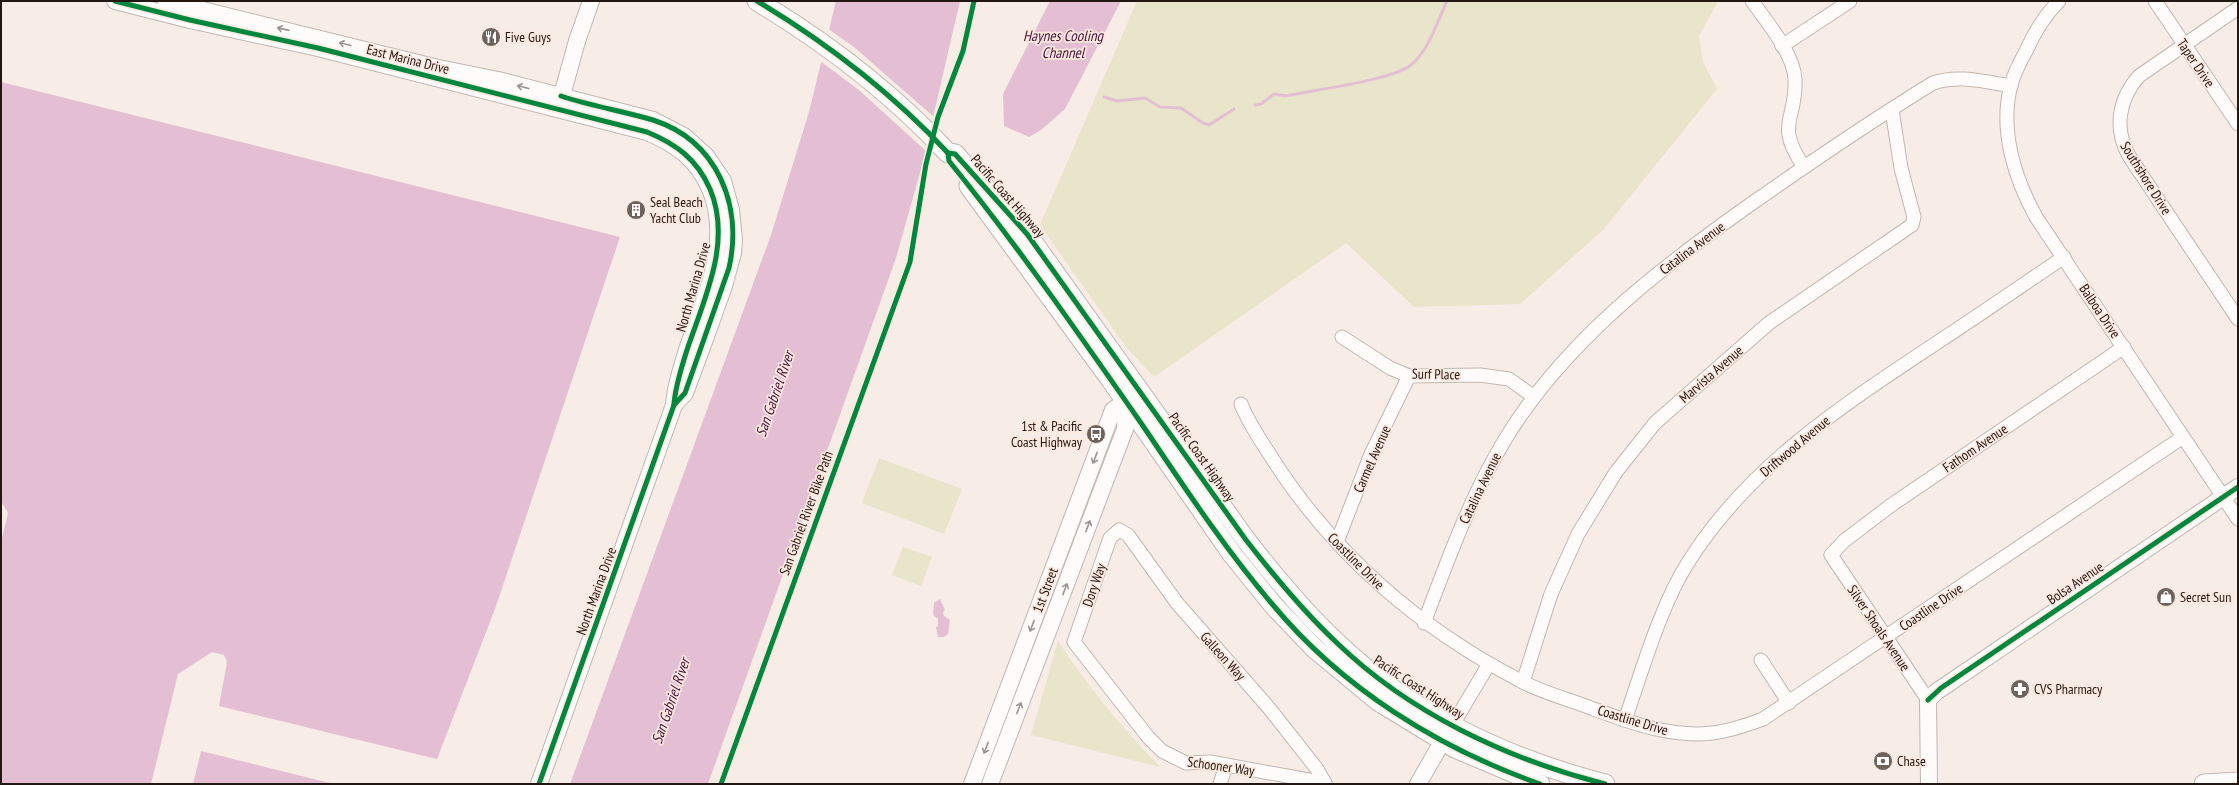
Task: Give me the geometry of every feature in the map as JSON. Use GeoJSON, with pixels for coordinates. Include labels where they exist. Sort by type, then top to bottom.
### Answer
{"type":"FeatureCollection","features":[{"type":"Feature","properties":{"kind":"highway"},"geometry":{"type":"LineString","coordinates":[[757,1],[808,34],[867,77],[947,151]]}},
{"type":"Feature","properties":{"kind":"highway","name":"Pacific Coast Highway"},"geometry":{"type":"LineString","coordinates":[[947,151],[955,154],[1027,234],[1246,540],[1279,583],[1337,643],[1447,734]]}},
{"type":"Feature","properties":{"kind":"highway","name":"Pacific Coast Highway"},"geometry":{"type":"LineString","coordinates":[[947,151],[949,161],[983,202],[1126,401],[1232,554],[1274,606],[1314,648],[1378,701],[1447,734],[1524,769],[1604,784]]}},
{"type":"Feature","properties":{"kind":"highway","name":"Pacific Coast Highway"},"geometry":{"type":"LineString","coordinates":[[1524,769],[1540,784]]}},
{"type":"Feature","properties":{"kind":"highway"},"geometry":{"type":"LineString","coordinates":[[2204,784],[2238,782]]}},
{"type":"Feature","properties":{"kind":"main road","name":"East Marina Drive"},"geometry":{"type":"LineString","coordinates":[[115,1],[190,20],[560,103]]}},
{"type":"Feature","properties":{"kind":"main road","name":"East Marina Drive"},"geometry":{"type":"LineString","coordinates":[[166,1],[560,103],[647,132],[692,151]]}},
{"type":"Feature","properties":{"kind":"main road"},"geometry":{"type":"LineString","coordinates":[[560,103],[591,1]]}},
{"type":"Feature","properties":{"kind":"main road","name":"North Marina Drive"},"geometry":{"type":"LineString","coordinates":[[539,784],[674,405],[676,384],[714,266],[720,242],[720,226],[713,196],[692,151]]}},
{"type":"Feature","properties":{"kind":"main road","name":"1st Street"},"geometry":{"type":"LineString","coordinates":[[990,784],[1125,429],[1126,401],[1134,384]]}},
{"type":"Feature","properties":{"kind":"main road","name":"1st Street"},"geometry":{"type":"LineString","coordinates":[[972,784],[1113,410],[1126,401]]}},
{"type":"Feature","properties":{"kind":"main road","name":"Bolsa Avenue"},"geometry":{"type":"LineString","coordinates":[[1928,700],[1941,688],[2238,487]]}},
{"type":"Feature","properties":{"kind":"main road"},"geometry":{"type":"LineString","coordinates":[[1928,700],[1929,784]]}},
{"type":"Feature","properties":{"kind":"main road"},"geometry":{"type":"LineString","coordinates":[[1418,784],[1447,734]]}},
{"type":"Feature","properties":{"kind":"street"},"geometry":{"type":"LineString","coordinates":[[1752,1],[1782,46],[1792,64],[1795,79],[1788,120],[1788,137],[1794,152],[1804,167]]}},
{"type":"Feature","properties":{"kind":"street"},"geometry":{"type":"LineString","coordinates":[[1782,46],[1850,1]]}},
{"type":"Feature","properties":{"kind":"street"},"geometry":{"type":"LineString","coordinates":[[2011,86],[2030,43],[2050,10],[2059,1]]}},
{"type":"Feature","properties":{"kind":"street","name":"Taper Drive"},"geometry":{"type":"LineString","coordinates":[[2155,1],[2238,124]]}},
{"type":"Feature","properties":{"kind":"street","name":"Southshore Drive"},"geometry":{"type":"LineString","coordinates":[[2238,8],[2149,68],[2130,86],[2125,98],[2120,120],[2122,143],[2238,319]]}},
{"type":"Feature","properties":{"kind":"street","name":"Catalina Avenue"},"geometry":{"type":"LineString","coordinates":[[1424,623],[1469,508],[1494,458],[1534,397],[1588,335],[1686,250],[1804,167],[1933,84],[1947,78],[1963,78],[2011,86]]}},
{"type":"Feature","properties":{"kind":"street","name":"Balboa Drive"},"geometry":{"type":"LineString","coordinates":[[2011,86],[2008,129],[2015,172],[2025,197],[2238,519]]}},
{"type":"Feature","properties":{"kind":"street","name":"Marvista Avenue"},"geometry":{"type":"LineString","coordinates":[[1523,682],[1551,594],[1578,534],[1616,472],[1655,423],[1770,323],[1912,225],[1914,217],[1901,168],[1892,110]]}},
{"type":"Feature","properties":{"kind":"street","name":"Driftwood Avenue"},"geometry":{"type":"LineString","coordinates":[[1624,720],[1666,608],[1688,562],[1718,519],[1765,470],[1815,427],[1855,397],[2064,257]]}},
{"type":"Feature","properties":{"kind":"street","name":"Surf Place"},"geometry":{"type":"LineString","coordinates":[[1342,337],[1390,368],[1409,376],[1480,375],[1508,379],[1534,397]]}},
{"type":"Feature","properties":{"kind":"street","name":"Fathom Avenue"},"geometry":{"type":"LineString","coordinates":[[1830,555],[1844,542],[1890,506],[2124,347]]}},
{"type":"Feature","properties":{"kind":"street","name":"Carmel Avenue"},"geometry":{"type":"LineString","coordinates":[[1336,542],[1372,454],[1409,376]]}},
{"type":"Feature","properties":{"kind":"street","name":"Coastline Drive"},"geometry":{"type":"LineString","coordinates":[[1241,404],[1247,420],[1281,473],[1314,518],[1380,587],[1424,623],[1489,664],[1523,682],[1624,720],[1671,733],[1712,733],[1763,719],[1789,703],[2183,437]]}},
{"type":"Feature","properties":{"kind":"street","name":"Dory Way"},"geometry":{"type":"LineString","coordinates":[[1074,642],[1110,538],[1119,530]]}},
{"type":"Feature","properties":{"kind":"street","name":"Galleon Way"},"geometry":{"type":"LineString","coordinates":[[1119,530],[1128,536],[1177,603],[1269,708],[1317,769],[1325,783]]}},
{"type":"Feature","properties":{"kind":"street","name":"Silver Shoals Avenue"},"geometry":{"type":"LineString","coordinates":[[1830,555],[1928,700]]}},
{"type":"Feature","properties":{"kind":"street","name":"Schooner Way"},"geometry":{"type":"LineString","coordinates":[[1074,642],[1148,737],[1162,751],[1186,762],[1210,762],[1325,783]]}},
{"type":"Feature","properties":{"kind":"street"},"geometry":{"type":"LineString","coordinates":[[1761,660],[1789,703]]}},
{"type":"Feature","properties":{"kind":"street"},"geometry":{"type":"LineString","coordinates":[[1447,734],[1489,664]]}},
{"type":"Feature","properties":{"kind":"street"},"geometry":{"type":"LineString","coordinates":[[1220,784],[1226,766]]}},
{"type":"Feature","properties":{"kind":"shaded area"},"geometry":{"type":"Polygon","coordinates":[[[1137,1],[1718,1],[1699,36],[1703,62],[1717,89],[1603,230],[1520,304],[1414,307],[1346,243],[1154,377],[1126,347],[1040,225],[1137,1]]]}},
{"type":"Feature","properties":{"kind":"shaded area"},"geometry":{"type":"Polygon","coordinates":[[[879,458],[962,489],[944,534],[862,503],[879,458]]]}},
{"type":"Feature","properties":{"kind":"shaded area"},"geometry":{"type":"Polygon","coordinates":[[[903,547],[932,557],[921,586],[892,575],[903,547]]]}},
{"type":"Feature","properties":{"kind":"shaded area"},"geometry":{"type":"Polygon","coordinates":[[[1058,641],[1081,675],[1106,707],[1160,767],[1031,735],[1058,641]]]}},
{"type":"Feature","properties":{"kind":"water","name":"San Gabriel River"},"geometry":{"type":"Polygon","coordinates":[[[836,1],[960,1],[921,169],[896,258],[708,784],[570,784],[771,235],[809,112],[836,1]]]}},
{"type":"Feature","properties":{"kind":"water","name":"Haynes Cooling Channel"},"geometry":{"type":"Polygon","coordinates":[[[1050,1],[1121,1],[1065,109],[1041,130],[1029,137],[1004,126],[1003,94],[1050,1]]]}},
{"type":"Feature","properties":{"kind":"water"},"geometry":{"type":"Polygon","coordinates":[[[1,82],[620,237],[495,609],[437,759],[219,706],[227,662],[224,655],[212,652],[178,674],[151,784],[1,784],[1,542],[8,513],[1,501],[1,82]]]}},
{"type":"Feature","properties":{"kind":"water"},"geometry":{"type":"Polygon","coordinates":[[[940,599],[945,610],[943,612],[944,616],[950,620],[948,634],[944,637],[938,637],[936,627],[938,626],[938,619],[933,615],[934,603],[940,599]]]}},
{"type":"Feature","properties":{"kind":"water"},"geometry":{"type":"Polygon","coordinates":[[[201,751],[334,784],[193,784],[201,751]]]}},
{"type":"Feature","properties":{"kind":"pier"},"geometry":{"type":"Polygon","coordinates":[[[827,28],[854,47],[935,118],[927,152],[860,91],[819,60],[827,28]]]}},
{"type":"Feature","properties":{"kind":"waterway"},"geometry":{"type":"LineString","coordinates":[[1255,105],[1261,104],[1274,94],[1286,96],[1333,88],[1371,80],[1402,70],[1411,65],[1423,52],[1447,1]]}},
{"type":"Feature","properties":{"kind":"waterway"},"geometry":{"type":"LineString","coordinates":[[1104,97],[1117,101],[1145,98],[1160,107],[1181,108],[1203,123],[1209,125],[1234,109]]}},
{"type":"Feature","properties":{"kind":"cycle path"},"geometry":{"type":"LineString","coordinates":[[115,1],[190,20],[318,48],[647,132],[676,147],[692,161],[705,178],[716,209],[718,230],[717,251],[713,272],[680,372],[674,405],[539,784]]}},
{"type":"Feature","properties":{"kind":"cycle path"},"geometry":{"type":"LineString","coordinates":[[757,1],[808,34],[858,70],[927,131],[948,153]]}},
{"type":"Feature","properties":{"kind":"cycle path","name":"San Gabriel River Bike Path"},"geometry":{"type":"LineString","coordinates":[[721,784],[910,262],[926,164],[938,117],[963,51],[974,1]]}},
{"type":"Feature","properties":{"kind":"cycle path"},"geometry":{"type":"LineString","coordinates":[[561,96],[653,120],[676,130],[694,143],[709,160],[721,179],[728,199],[732,222],[732,245],[729,268],[685,393],[674,405]]}},
{"type":"Feature","properties":{"kind":"cycle path"},"geometry":{"type":"LineString","coordinates":[[948,153],[955,154],[1027,234],[1246,540],[1289,593],[1336,642],[1364,667],[1395,691],[1427,712],[1461,730],[1496,747],[1532,761],[1568,774],[1605,784]]}},
{"type":"Feature","properties":{"kind":"cycle path"},"geometry":{"type":"LineString","coordinates":[[948,153],[949,161],[1047,290],[1221,539],[1273,605],[1300,635],[1329,663],[1361,689],[1394,712],[1465,753],[1540,784]]}},
{"type":"Feature","properties":{"kind":"cycle path"},"geometry":{"type":"LineString","coordinates":[[1928,700],[1941,688],[2238,487]]}},
{"type":"Feature","properties":{"kind":"place","name":"Five Guys"},"geometry":{"type":"Point","coordinates":[491,37]}},
{"type":"Feature","properties":{"kind":"place","name":"Seal Beach Yacht Club"},"geometry":{"type":"Point","coordinates":[636,210]}},
{"type":"Feature","properties":{"kind":"place","name":"1st & Pacific Coast Highway"},"geometry":{"type":"Point","coordinates":[1096,434]}},
{"type":"Feature","properties":{"kind":"place","name":"Secret Sun"},"geometry":{"type":"Point","coordinates":[2166,597]}},
{"type":"Feature","properties":{"kind":"place","name":"CVS Pharmacy"},"geometry":{"type":"Point","coordinates":[2020,689]}},
{"type":"Feature","properties":{"kind":"place","name":"Chase"},"geometry":{"type":"Point","coordinates":[1883,761]}}]}
